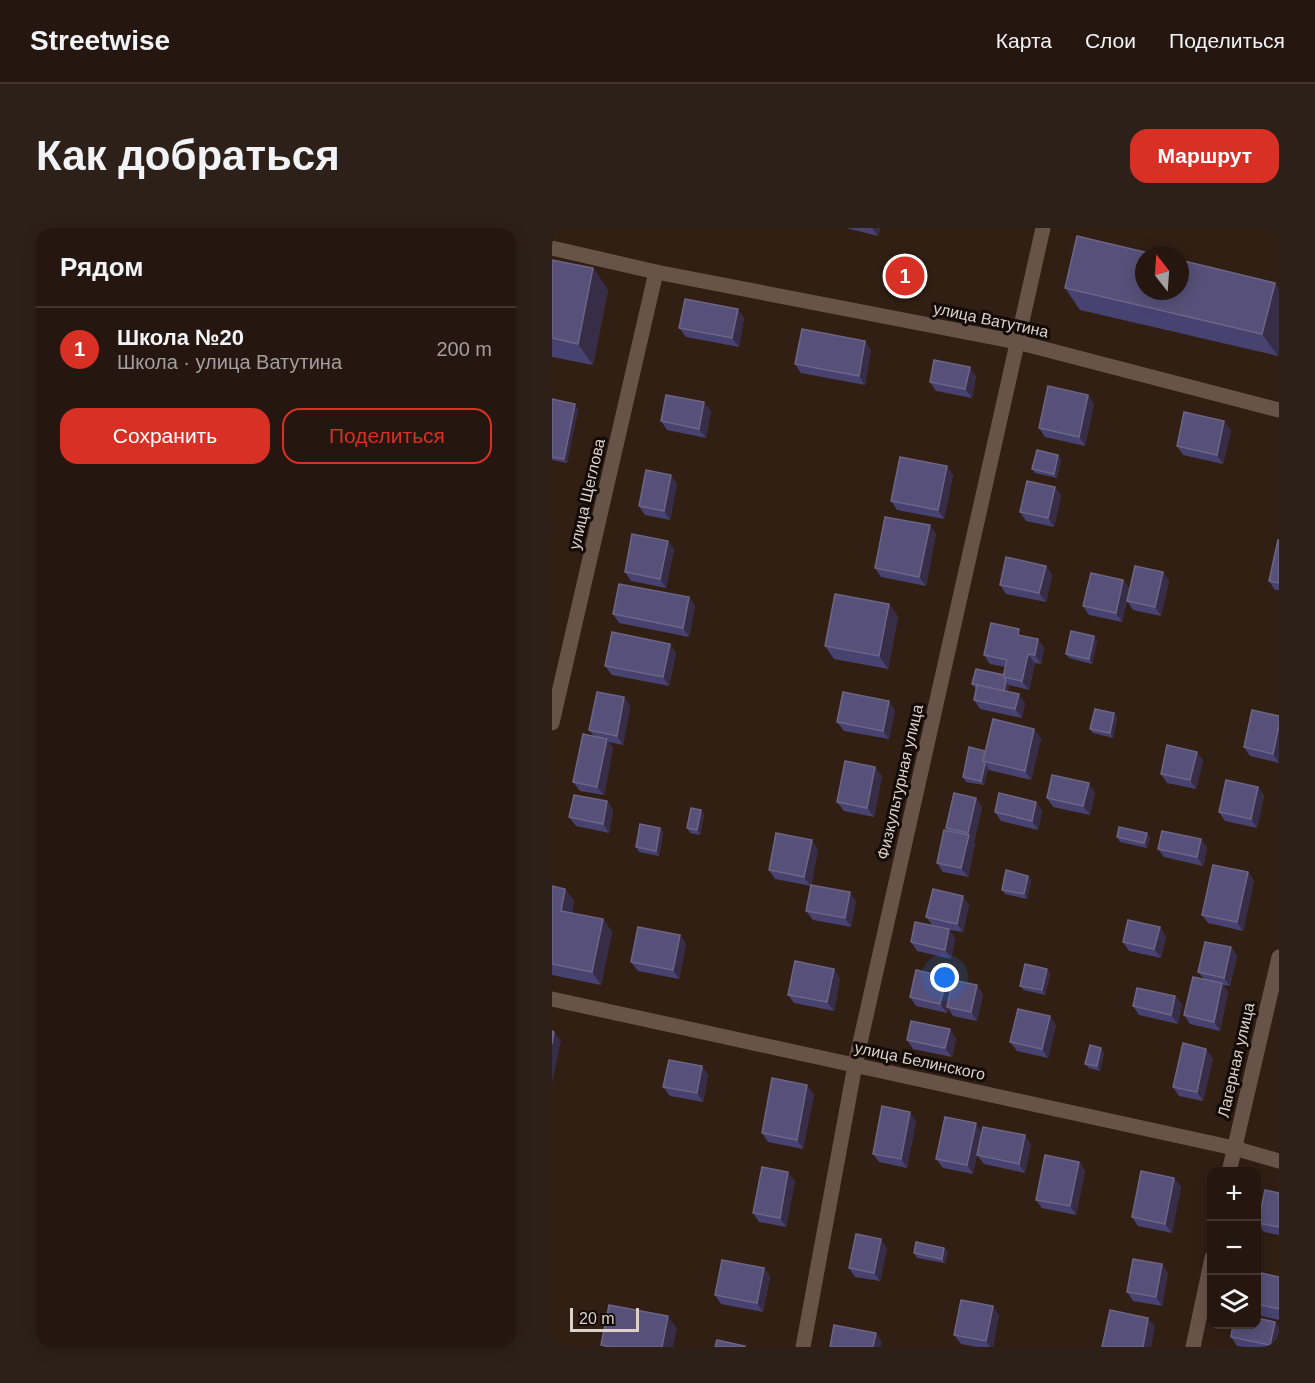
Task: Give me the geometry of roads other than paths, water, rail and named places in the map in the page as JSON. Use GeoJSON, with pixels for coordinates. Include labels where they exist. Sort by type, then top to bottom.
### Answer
{"type":"FeatureCollection","features":[{"type":"Feature","properties":{"kind":"street","name":"Физкультурная улица"},"geometry":{"type":"LineString","coordinates":[[803,1347],[855,1065],[1043,228]]}},
{"type":"Feature","properties":{"kind":"street","name":"улица Ватутина"},"geometry":{"type":"LineString","coordinates":[[552,248],[656,272],[1017,342],[1279,410]]}},
{"type":"Feature","properties":{"kind":"street","name":"улица Щеглова"},"geometry":{"type":"LineString","coordinates":[[552,723],[656,272]]}},
{"type":"Feature","properties":{"kind":"street","name":"Лагерная улица"},"geometry":{"type":"LineString","coordinates":[[1230,1167],[1279,957]]}},
{"type":"Feature","properties":{"kind":"street","name":"улица Белинского"},"geometry":{"type":"LineString","coordinates":[[552,999],[1234,1148],[1279,1161]]}},
{"type":"Feature","properties":{"kind":"street"},"geometry":{"type":"LineString","coordinates":[[1193,1347],[1208,1275]]}},
{"type":"Feature","properties":{"kind":"place","name":"Школа №20"},"geometry":{"type":"Point","coordinates":[905,276]}}]}
